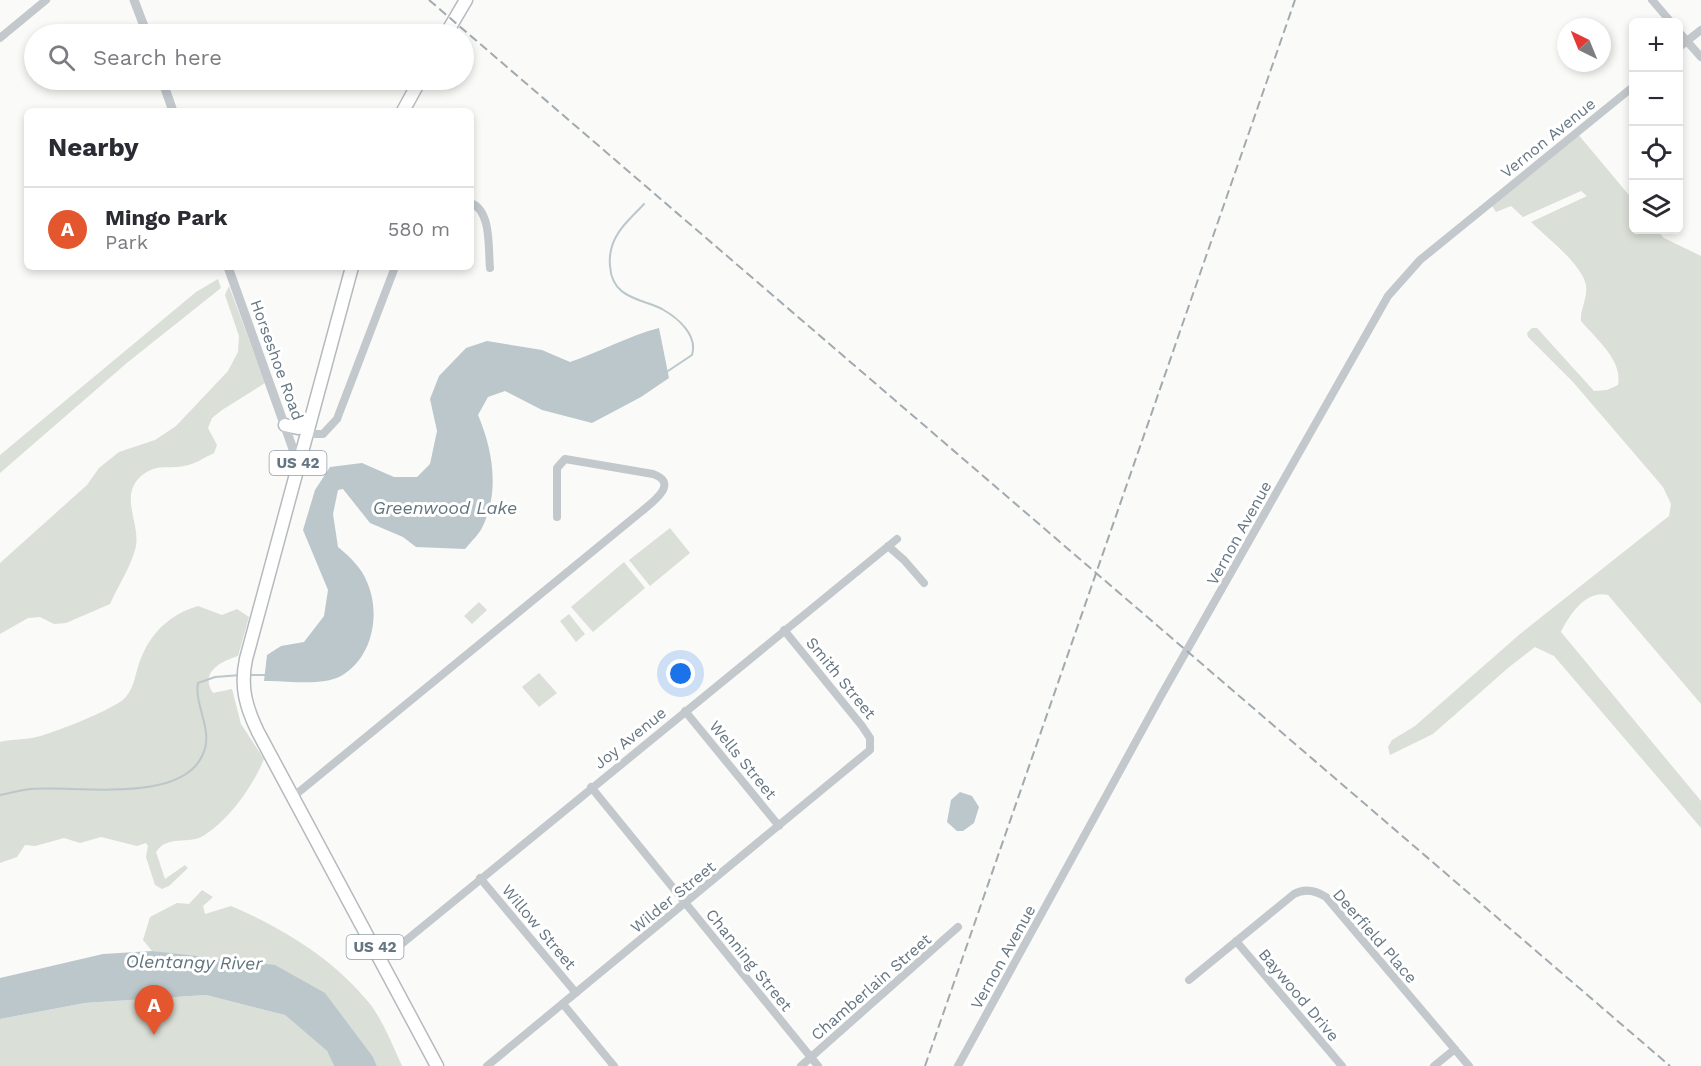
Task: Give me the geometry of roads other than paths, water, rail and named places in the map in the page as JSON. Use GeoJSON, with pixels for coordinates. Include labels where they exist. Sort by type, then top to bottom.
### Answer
{"type":"FeatureCollection","features":[{"type":"Feature","properties":{"kind":"main road"},"geometry":{"type":"LineString","coordinates":[[452,24],[466,0]]}},
{"type":"Feature","properties":{"kind":"main road"},"geometry":{"type":"LineString","coordinates":[[405,108],[415,90]]}},
{"type":"Feature","properties":{"kind":"main road","name":"US 42"},"geometry":{"type":"LineString","coordinates":[[351,270],[246,659],[243,692],[249,714],[437,1066]]}},
{"type":"Feature","properties":{"kind":"main road"},"geometry":{"type":"LineString","coordinates":[[285,425],[298,428],[310,420]]}},
{"type":"Feature","properties":{"kind":"street"},"geometry":{"type":"LineString","coordinates":[[0,38],[46,0]]}},
{"type":"Feature","properties":{"kind":"street"},"geometry":{"type":"LineString","coordinates":[[135,0],[143,24]]}},
{"type":"Feature","properties":{"kind":"street"},"geometry":{"type":"LineString","coordinates":[[1652,0],[1668,18]]}},
{"type":"Feature","properties":{"kind":"street"},"geometry":{"type":"LineString","coordinates":[[1683,44],[1701,30]]}},
{"type":"Feature","properties":{"kind":"street"},"geometry":{"type":"LineString","coordinates":[[1683,36],[1701,57]]}},
{"type":"Feature","properties":{"kind":"street"},"geometry":{"type":"LineString","coordinates":[[166,90],[172,108]]}},
{"type":"Feature","properties":{"kind":"street","name":"Vernon Avenue"},"geometry":{"type":"LineString","coordinates":[[958,1066],[1157,703],[1388,296],[1420,260],[1629,90]]}},
{"type":"Feature","properties":{"kind":"street"},"geometry":{"type":"LineString","coordinates":[[474,205],[484,215],[490,268]]}},
{"type":"Feature","properties":{"kind":"street","name":"Horseshoe Road"},"geometry":{"type":"LineString","coordinates":[[229,270],[298,463]]}},
{"type":"Feature","properties":{"kind":"street"},"geometry":{"type":"LineString","coordinates":[[306,435],[323,434],[337,419],[394,270]]}},
{"type":"Feature","properties":{"kind":"street"},"geometry":{"type":"LineString","coordinates":[[294,796],[642,511],[664,490],[665,484],[663,479],[653,474],[565,459],[557,468],[557,517]]}},
{"type":"Feature","properties":{"kind":"street","name":"Joy Avenue"},"geometry":{"type":"LineString","coordinates":[[382,960],[897,539]]}},
{"type":"Feature","properties":{"kind":"street"},"geometry":{"type":"LineString","coordinates":[[888,546],[924,583]]}},
{"type":"Feature","properties":{"kind":"street","name":"Smith Street"},"geometry":{"type":"LineString","coordinates":[[784,630],[862,726],[872,746]]}},
{"type":"Feature","properties":{"kind":"street","name":"Wells Street"},"geometry":{"type":"LineString","coordinates":[[685,711],[779,826]]}},
{"type":"Feature","properties":{"kind":"street","name":"Wilder Street"},"geometry":{"type":"LineString","coordinates":[[487,1066],[868,753],[872,746]]}},
{"type":"Feature","properties":{"kind":"street","name":"Channing Street"},"geometry":{"type":"LineString","coordinates":[[591,787],[818,1066]]}},
{"type":"Feature","properties":{"kind":"street","name":"Willow Street"},"geometry":{"type":"LineString","coordinates":[[480,878],[576,993]]}},
{"type":"Feature","properties":{"kind":"street","name":"Deerfield Place"},"geometry":{"type":"LineString","coordinates":[[1189,980],[1297,892],[1309,890],[1320,893],[1469,1066]]}},
{"type":"Feature","properties":{"kind":"street","name":"Chamberlain Street"},"geometry":{"type":"LineString","coordinates":[[801,1066],[958,927]]}},
{"type":"Feature","properties":{"kind":"street","name":"Baywood Drive"},"geometry":{"type":"LineString","coordinates":[[1236,941],[1342,1066]]}},
{"type":"Feature","properties":{"kind":"street"},"geometry":{"type":"LineString","coordinates":[[563,1004],[614,1066]]}},
{"type":"Feature","properties":{"kind":"street"},"geometry":{"type":"LineString","coordinates":[[1434,1066],[1455,1049]]}},
{"type":"Feature","properties":{"kind":"water","name":"Greenwood Lake"},"geometry":{"type":"Polygon","coordinates":[[[659,328],[669,378],[641,397],[592,423],[542,410],[505,391],[488,397],[478,415],[491,457],[493,486],[491,500],[482,528],[465,549],[416,547],[403,537],[370,523],[343,489],[338,490],[333,514],[338,547],[362,572],[371,594],[373,621],[367,647],[352,668],[333,679],[313,682],[264,681],[267,655],[281,646],[304,642],[324,616],[328,590],[303,530],[315,490],[330,467],[362,463],[394,477],[417,477],[430,464],[437,431],[430,399],[439,376],[466,348],[487,341],[542,350],[570,362],[659,328]]]}},
{"type":"Feature","properties":{"kind":"water"},"geometry":{"type":"Polygon","coordinates":[[[960,792],[972,796],[979,807],[974,823],[963,831],[957,831],[947,822],[951,800],[960,792]]]}},
{"type":"Feature","properties":{"kind":"water","name":"Olentangy River"},"geometry":{"type":"Polygon","coordinates":[[[152,951],[275,965],[325,993],[373,1057],[377,1066],[334,1066],[327,1051],[285,1015],[206,995],[85,1003],[0,1019],[0,978],[103,954],[152,951]]]}},
{"type":"Feature","properties":{"kind":"waterway"},"geometry":{"type":"LineString","coordinates":[[644,204],[622,227],[615,239],[611,250],[610,266],[612,277],[621,291],[662,309],[680,322],[689,334],[692,341],[692,355],[665,373]]}},
{"type":"Feature","properties":{"kind":"waterway"},"geometry":{"type":"LineString","coordinates":[[0,795],[50,788],[126,789],[173,780],[191,770],[203,754],[206,745],[198,683],[215,677],[241,675]]}},
{"type":"Feature","properties":{"kind":"waterway"},"geometry":{"type":"LineString","coordinates":[[250,675],[265,675]]}},
{"type":"Feature","properties":{"kind":"railway"},"geometry":{"type":"LineString","coordinates":[[429,0],[457,24]]}},
{"type":"Feature","properties":{"kind":"railway"},"geometry":{"type":"LineString","coordinates":[[925,1066],[1295,0]]}},
{"type":"Feature","properties":{"kind":"railway"},"geometry":{"type":"LineString","coordinates":[[474,39],[1670,1066]]}},
{"type":"Feature","properties":{"kind":"place","name":"Mingo Park"},"geometry":{"type":"Point","coordinates":[154,1035]}}]}
